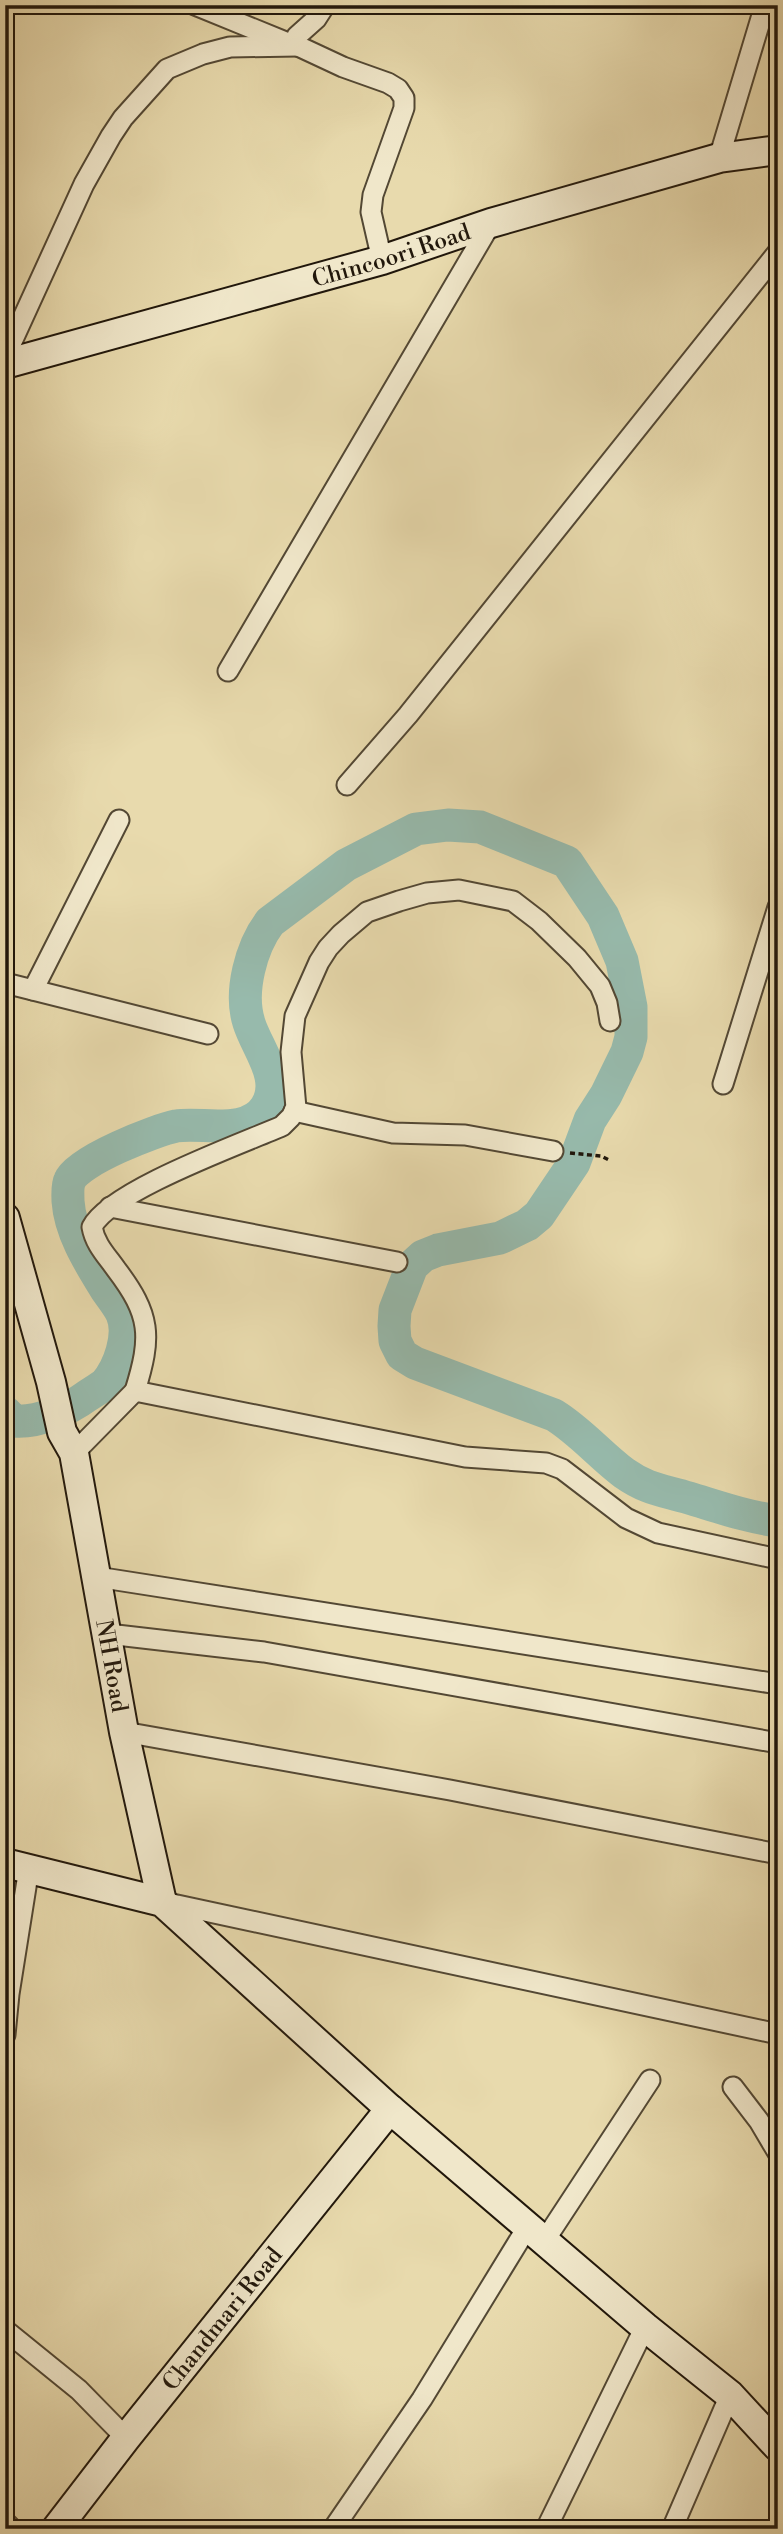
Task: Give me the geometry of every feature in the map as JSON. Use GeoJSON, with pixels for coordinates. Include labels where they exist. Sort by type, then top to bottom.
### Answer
{"type":"FeatureCollection","features":[{"type":"Feature","properties":{"kind":"main road","name":"Chincoori Road"},"geometry":{"type":"LineString","coordinates":[[5,364],[382,260],[491,223],[719,158],[778,150]]}},
{"type":"Feature","properties":{"kind":"main road","name":"NH Road"},"geometry":{"type":"LineString","coordinates":[[5,1218],[68,1443],[97,1577],[124,1731],[162,1902]]}},
{"type":"Feature","properties":{"kind":"main road"},"geometry":{"type":"LineString","coordinates":[[17,1865],[162,1902],[390,2109],[645,2327],[730,2395],[778,2447]]}},
{"type":"Feature","properties":{"kind":"main road","name":"Chandmari Road"},"geometry":{"type":"LineString","coordinates":[[56,2529],[390,2109]]}},
{"type":"Feature","properties":{"kind":"street"},"geometry":{"type":"LineString","coordinates":[[195,5],[398,89],[404,98],[404,108],[373,195],[371,212],[382,260]]}},
{"type":"Feature","properties":{"kind":"street"},"geometry":{"type":"LineString","coordinates":[[298,46],[297,36],[316,19],[325,5]]}},
{"type":"Feature","properties":{"kind":"street"},"geometry":{"type":"LineString","coordinates":[[719,158],[765,5]]}},
{"type":"Feature","properties":{"kind":"street"},"geometry":{"type":"LineString","coordinates":[[5,357],[84,184],[111,136],[123,118],[167,69],[203,54],[230,47],[298,46]]}},
{"type":"Feature","properties":{"kind":"street"},"geometry":{"type":"LineString","coordinates":[[228,671],[491,223]]}},
{"type":"Feature","properties":{"kind":"street"},"geometry":{"type":"LineString","coordinates":[[346,785],[408,715],[778,252]]}},
{"type":"Feature","properties":{"kind":"street"},"geometry":{"type":"LineString","coordinates":[[33,990],[119,820]]}},
{"type":"Feature","properties":{"kind":"street"},"geometry":{"type":"LineString","coordinates":[[68,1443],[135,1391],[144,1354],[146,1321],[130,1287],[97,1244],[92,1227],[96,1219],[110,1207],[154,1182],[282,1126],[294,1111],[292,1052],[295,1016],[319,962],[334,941],[367,912],[426,893],[459,890],[513,901],[539,921],[577,958],[600,986],[610,1021]]}},
{"type":"Feature","properties":{"kind":"street"},"geometry":{"type":"LineString","coordinates":[[723,1084],[778,906]]}},
{"type":"Feature","properties":{"kind":"street"},"geometry":{"type":"LineString","coordinates":[[5,984],[208,1034]]}},
{"type":"Feature","properties":{"kind":"street"},"geometry":{"type":"LineString","coordinates":[[294,1111],[393,1133],[465,1135],[553,1151]]}},
{"type":"Feature","properties":{"kind":"street"},"geometry":{"type":"LineString","coordinates":[[110,1207],[397,1262]]}},
{"type":"Feature","properties":{"kind":"street"},"geometry":{"type":"LineString","coordinates":[[135,1391],[465,1457],[546,1463],[562,1469],[626,1518],[658,1533],[778,1559]]}},
{"type":"Feature","properties":{"kind":"street"},"geometry":{"type":"LineString","coordinates":[[97,1577],[778,1684]]}},
{"type":"Feature","properties":{"kind":"street"},"geometry":{"type":"LineString","coordinates":[[108,1634],[264,1652],[778,1743]]}},
{"type":"Feature","properties":{"kind":"street"},"geometry":{"type":"LineString","coordinates":[[124,1731],[450,1790],[778,1854]]}},
{"type":"Feature","properties":{"kind":"street"},"geometry":{"type":"LineString","coordinates":[[5,2035],[9,1994],[19,1946],[17,1865]]}},
{"type":"Feature","properties":{"kind":"street"},"geometry":{"type":"LineString","coordinates":[[162,1902],[778,2034]]}},
{"type":"Feature","properties":{"kind":"street"},"geometry":{"type":"LineString","coordinates":[[333,2529],[536,2233],[650,2080]]}},
{"type":"Feature","properties":{"kind":"street"},"geometry":{"type":"LineString","coordinates":[[733,2087],[759,2121],[778,2153]]}},
{"type":"Feature","properties":{"kind":"street"},"geometry":{"type":"LineString","coordinates":[[547,2529],[645,2327]]}},
{"type":"Feature","properties":{"kind":"street"},"geometry":{"type":"LineString","coordinates":[[5,2330],[79,2390],[126,2438]]}},
{"type":"Feature","properties":{"kind":"street"},"geometry":{"type":"LineString","coordinates":[[672,2529],[730,2395]]}},
{"type":"Feature","properties":{"kind":"street"},"geometry":{"type":"LineString","coordinates":[[5,2522],[12,2529]]}},
{"type":"Feature","properties":{"kind":"path"},"geometry":{"type":"LineString","coordinates":[[553,1151],[601,1156],[609,1160]]}},
{"type":"Feature","properties":{"kind":"waterway"},"geometry":{"type":"LineString","coordinates":[[5,1412],[14,1421],[23,1421],[43,1418],[71,1406],[105,1384],[122,1351],[125,1332],[122,1314],[87,1257],[72,1224],[68,1188],[76,1172],[118,1147],[152,1133],[176,1126],[237,1125],[258,1116],[266,1107],[271,1096],[271,1075],[249,1023],[245,998],[252,957],[270,922],[346,865],[416,829],[448,825],[480,827],[567,862],[603,916],[622,961],[631,1007],[631,1037],[627,1052],[606,1095],[590,1120],[574,1163],[539,1215],[527,1225],[500,1238],[438,1250],[423,1256],[412,1266],[395,1310],[395,1341],[402,1355],[415,1363],[554,1415],[573,1428],[624,1473],[641,1483],[733,1511],[778,1521]]}}]}
